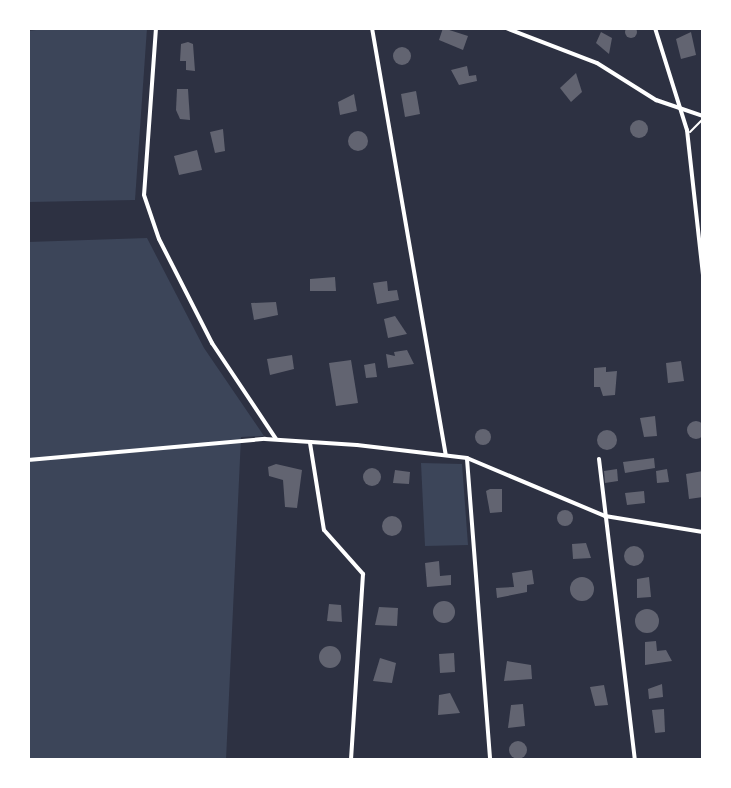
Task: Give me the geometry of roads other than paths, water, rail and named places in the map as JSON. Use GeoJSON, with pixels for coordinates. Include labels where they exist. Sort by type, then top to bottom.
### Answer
{"type":"FeatureCollection","features":[{"type":"Feature","properties":{"kind":"street"},"geometry":{"type":"LineString","coordinates":[[156,28],[144,195],[159,239],[212,343],[277,440]]}},
{"type":"Feature","properties":{"kind":"street"},"geometry":{"type":"LineString","coordinates":[[372,28],[446,456]]}},
{"type":"Feature","properties":{"kind":"street"},"geometry":{"type":"LineString","coordinates":[[506,28],[597,63],[679,109],[703,117]]}},
{"type":"Feature","properties":{"kind":"street"},"geometry":{"type":"LineString","coordinates":[[655,28],[687,135],[703,276]]}},
{"type":"Feature","properties":{"kind":"street"},"geometry":{"type":"LineString","coordinates":[[28,460],[277,440],[467,458],[605,516],[703,532]]}},
{"type":"Feature","properties":{"kind":"street"},"geometry":{"type":"LineString","coordinates":[[310,443],[324,530],[363,574],[351,760]]}},
{"type":"Feature","properties":{"kind":"street"},"geometry":{"type":"LineString","coordinates":[[467,458],[490,760]]}},
{"type":"Feature","properties":{"kind":"street"},"geometry":{"type":"LineString","coordinates":[[599,459],[635,760]]}},
{"type":"Feature","properties":{"kind":"lane"},"geometry":{"type":"LineString","coordinates":[[687,135],[703,117]]}}]}
